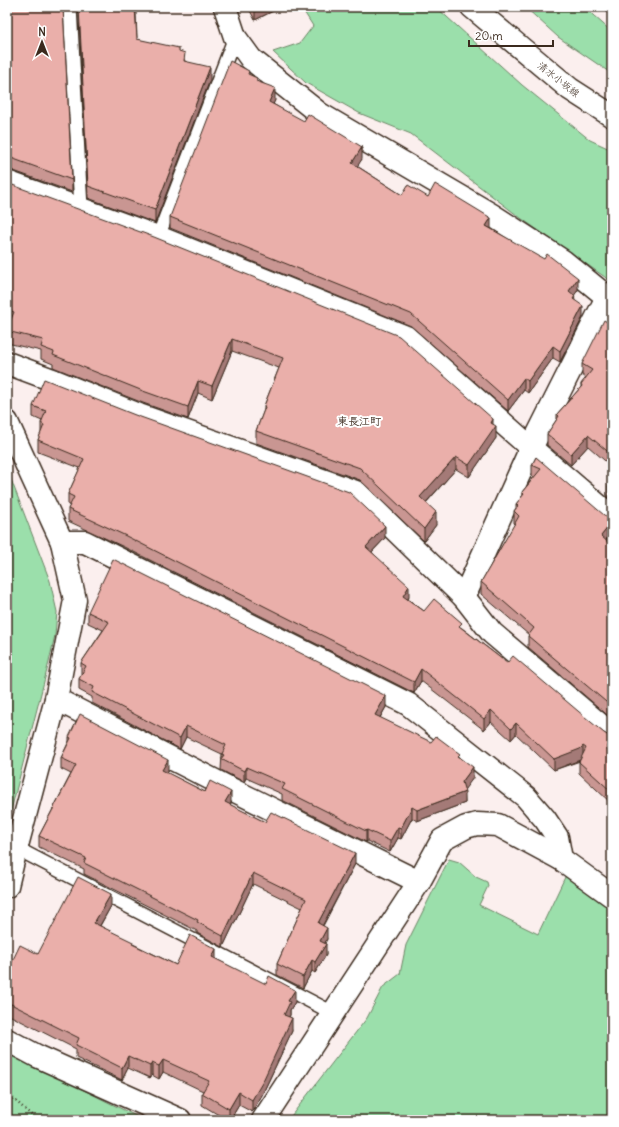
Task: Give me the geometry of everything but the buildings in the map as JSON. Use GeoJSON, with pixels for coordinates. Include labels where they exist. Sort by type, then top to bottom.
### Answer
{"type":"FeatureCollection","features":[{"type":"Feature","properties":{"kind":"street"},"geometry":{"type":"LineString","coordinates":[[225,7],[235,37],[251,59],[320,114],[492,215],[563,261],[610,299],[531,448],[464,597]]}},
{"type":"Feature","properties":{"kind":"street","name":"清水小坂線"},"geometry":{"type":"LineString","coordinates":[[472,7],[570,89],[612,116]]}},
{"type":"Feature","properties":{"kind":"street"},"geometry":{"type":"LineString","coordinates":[[7,182],[158,237],[406,337],[531,448],[612,517]]}},
{"type":"Feature","properties":{"kind":"street"},"geometry":{"type":"LineString","coordinates":[[7,363],[50,378],[139,415],[356,492],[464,597],[492,633],[612,735]]}},
{"type":"Feature","properties":{"kind":"street"},"geometry":{"type":"LineString","coordinates":[[7,422],[62,542],[75,600],[56,699],[7,886]]}},
{"type":"Feature","properties":{"kind":"street"},"geometry":{"type":"LineString","coordinates":[[62,542],[85,542],[408,704],[526,797],[557,836],[561,859]]}},
{"type":"Feature","properties":{"kind":"street"},"geometry":{"type":"LineString","coordinates":[[56,699],[229,788],[419,882]]}},
{"type":"Feature","properties":{"kind":"street"},"geometry":{"type":"LineString","coordinates":[[263,1120],[419,882],[442,840],[466,827],[477,824],[498,825],[561,859],[612,896]]}},
{"type":"Feature","properties":{"kind":"street"},"geometry":{"type":"LineString","coordinates":[[7,1040],[37,1056],[180,1120]]}},
{"type":"Feature","properties":{"kind":"lane"},"geometry":{"type":"LineString","coordinates":[[70,7],[81,208]]}},
{"type":"Feature","properties":{"kind":"lane"},"geometry":{"type":"LineString","coordinates":[[158,237],[235,37]]}},
{"type":"Feature","properties":{"kind":"lane"},"geometry":{"type":"LineString","coordinates":[[16,848],[333,1013]]}},
{"type":"Feature","properties":{"kind":"path"},"geometry":{"type":"LineString","coordinates":[[7,1093],[37,1120]]}},
{"type":"Feature","properties":{"kind":"green space"},"geometry":{"type":"Polygon","coordinates":[[[301,7],[436,7],[522,85],[590,140],[612,150],[612,282],[522,219],[411,134],[359,113],[306,83],[273,52],[300,43],[313,26],[301,7]]]}},
{"type":"Feature","properties":{"kind":"green space"},"geometry":{"type":"Polygon","coordinates":[[[525,7],[584,7],[612,32],[612,74],[558,37],[525,7]]]}},
{"type":"Feature","properties":{"kind":"green space"},"geometry":{"type":"Polygon","coordinates":[[[7,469],[50,581],[57,612],[55,635],[49,662],[7,826],[7,469]]]}},
{"type":"Feature","properties":{"kind":"green space"},"geometry":{"type":"Polygon","coordinates":[[[449,859],[459,862],[476,877],[487,882],[488,886],[479,905],[538,934],[566,875],[612,909],[612,1120],[288,1120],[367,1018],[383,987],[400,974],[406,945],[449,859]]]}},
{"type":"Feature","properties":{"kind":"green space"},"geometry":{"type":"Polygon","coordinates":[[[7,1051],[19,1058],[144,1120],[7,1120],[7,1051]]]}},
{"type":"Feature","properties":{"kind":"district","name":"東長江町"},"geometry":{"type":"Point","coordinates":[359,421]}}]}
